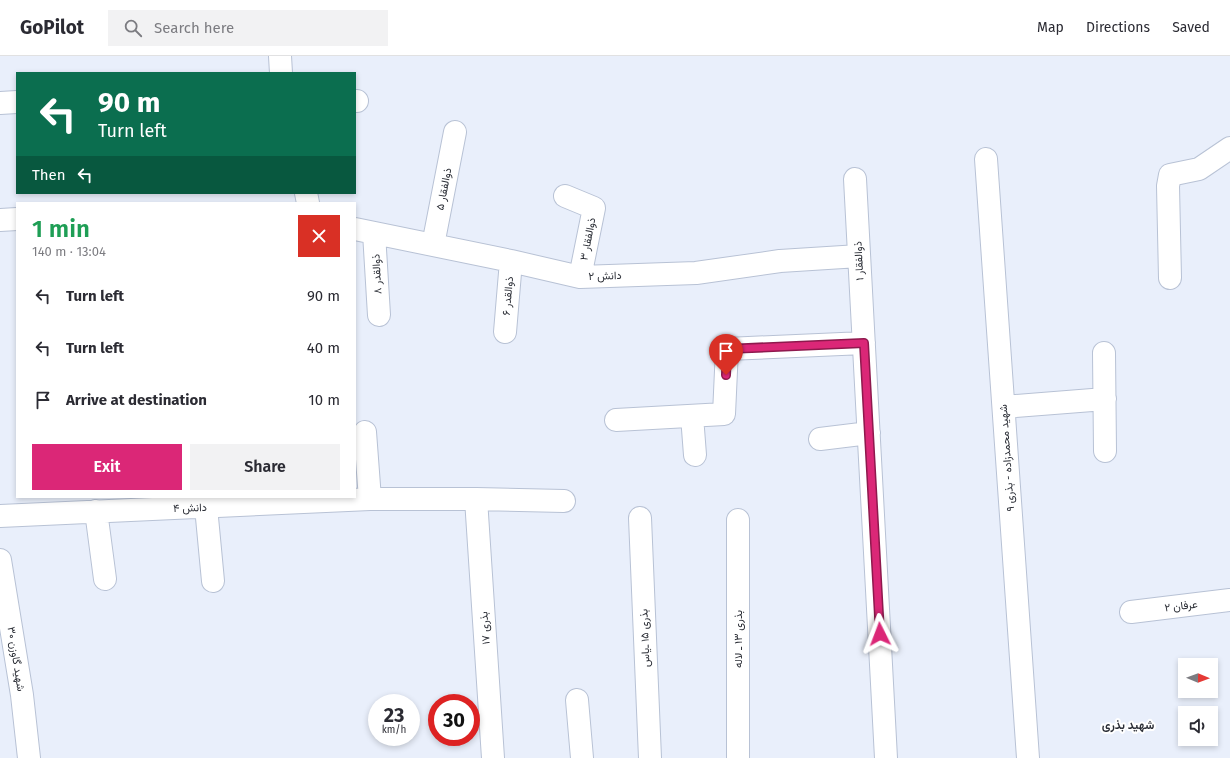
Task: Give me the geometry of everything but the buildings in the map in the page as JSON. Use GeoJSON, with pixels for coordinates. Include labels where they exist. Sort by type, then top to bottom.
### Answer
{"type":"FeatureCollection","features":[{"type":"Feature","properties":{"kind":"street"},"geometry":{"type":"LineString","coordinates":[[280,56],[282,72]]}},
{"type":"Feature","properties":{"kind":"street"},"geometry":{"type":"LineString","coordinates":[[0,103],[16,102]]}},
{"type":"Feature","properties":{"kind":"street","name":"ذوالفقار ۵"},"geometry":{"type":"LineString","coordinates":[[433,246],[455,132]]}},
{"type":"Feature","properties":{"kind":"street"},"geometry":{"type":"LineString","coordinates":[[1170,278],[1168,186],[1170,175],[1199,169],[1230,148]]}},
{"type":"Feature","properties":{"kind":"street","name":"شهید محمدزاده - بذری ۹"},"geometry":{"type":"LineString","coordinates":[[986,159],[1028,758]]}},
{"type":"Feature","properties":{"kind":"street","name":"ذوالفقار ۱"},"geometry":{"type":"LineString","coordinates":[[855,179],[886,758]]}},
{"type":"Feature","properties":{"kind":"street","name":"ذوالفقار ۳"},"geometry":{"type":"LineString","coordinates":[[565,196],[594,208],[580,277]]}},
{"type":"Feature","properties":{"kind":"street"},"geometry":{"type":"LineString","coordinates":[[0,220],[16,219]]}},
{"type":"Feature","properties":{"kind":"street","name":"دانش ۲"},"geometry":{"type":"LineString","coordinates":[[365,231],[511,261],[580,277],[696,272],[780,261],[859,256]]}},
{"type":"Feature","properties":{"kind":"street","name":"ذوالقدر ۸"},"geometry":{"type":"LineString","coordinates":[[365,231],[379,315]]}},
{"type":"Feature","properties":{"kind":"street","name":"ذوالقدر ۶"},"geometry":{"type":"LineString","coordinates":[[505,332],[511,261]]}},
{"type":"Feature","properties":{"kind":"street"},"geometry":{"type":"LineString","coordinates":[[616,420],[724,414],[727,349],[864,343]]}},
{"type":"Feature","properties":{"kind":"street"},"geometry":{"type":"LineString","coordinates":[[1104,354],[1105,451]]}},
{"type":"Feature","properties":{"kind":"street"},"geometry":{"type":"LineString","coordinates":[[1004,407],[1105,399]]}},
{"type":"Feature","properties":{"kind":"street"},"geometry":{"type":"LineString","coordinates":[[692,416],[695,455]]}},
{"type":"Feature","properties":{"kind":"street"},"geometry":{"type":"LineString","coordinates":[[365,432],[370,499]]}},
{"type":"Feature","properties":{"kind":"street"},"geometry":{"type":"LineString","coordinates":[[820,439],[869,433]]}},
{"type":"Feature","properties":{"kind":"street","name":"دانش ۴"},"geometry":{"type":"LineString","coordinates":[[0,516],[96,511],[133,503],[206,507],[370,499],[564,501]]}},
{"type":"Feature","properties":{"kind":"street","name":"بذری ۱۷"},"geometry":{"type":"LineString","coordinates":[[476,499],[493,758]]}},
{"type":"Feature","properties":{"kind":"street"},"geometry":{"type":"LineString","coordinates":[[206,507],[213,581]]}},
{"type":"Feature","properties":{"kind":"street"},"geometry":{"type":"LineString","coordinates":[[96,511],[106,579]]}},
{"type":"Feature","properties":{"kind":"street","name":"بذری ۱۵ ـ‌یاس"},"geometry":{"type":"LineString","coordinates":[[640,518],[650,758]]}},
{"type":"Feature","properties":{"kind":"street","name":"بذری ۱۳ ـ لاله"},"geometry":{"type":"LineString","coordinates":[[738,520],[738,758]]}},
{"type":"Feature","properties":{"kind":"street","name":"شهید گاوزن ۳۰"},"geometry":{"type":"LineString","coordinates":[[0,560],[22,695],[29,758]]}},
{"type":"Feature","properties":{"kind":"street","name":"عرفان ۲"},"geometry":{"type":"LineString","coordinates":[[1131,612],[1230,600]]}},
{"type":"Feature","properties":{"kind":"street"},"geometry":{"type":"LineString","coordinates":[[577,700],[582,758]]}},
{"type":"Feature","properties":{"kind":"district","name":"شهید بذری"},"geometry":{"type":"Point","coordinates":[1128,725]}},
{"type":"Feature","properties":{"kind":"route"},"geometry":{"type":"LineString","coordinates":[[726,375],[727,349],[864,343],[880,634]]}}]}
